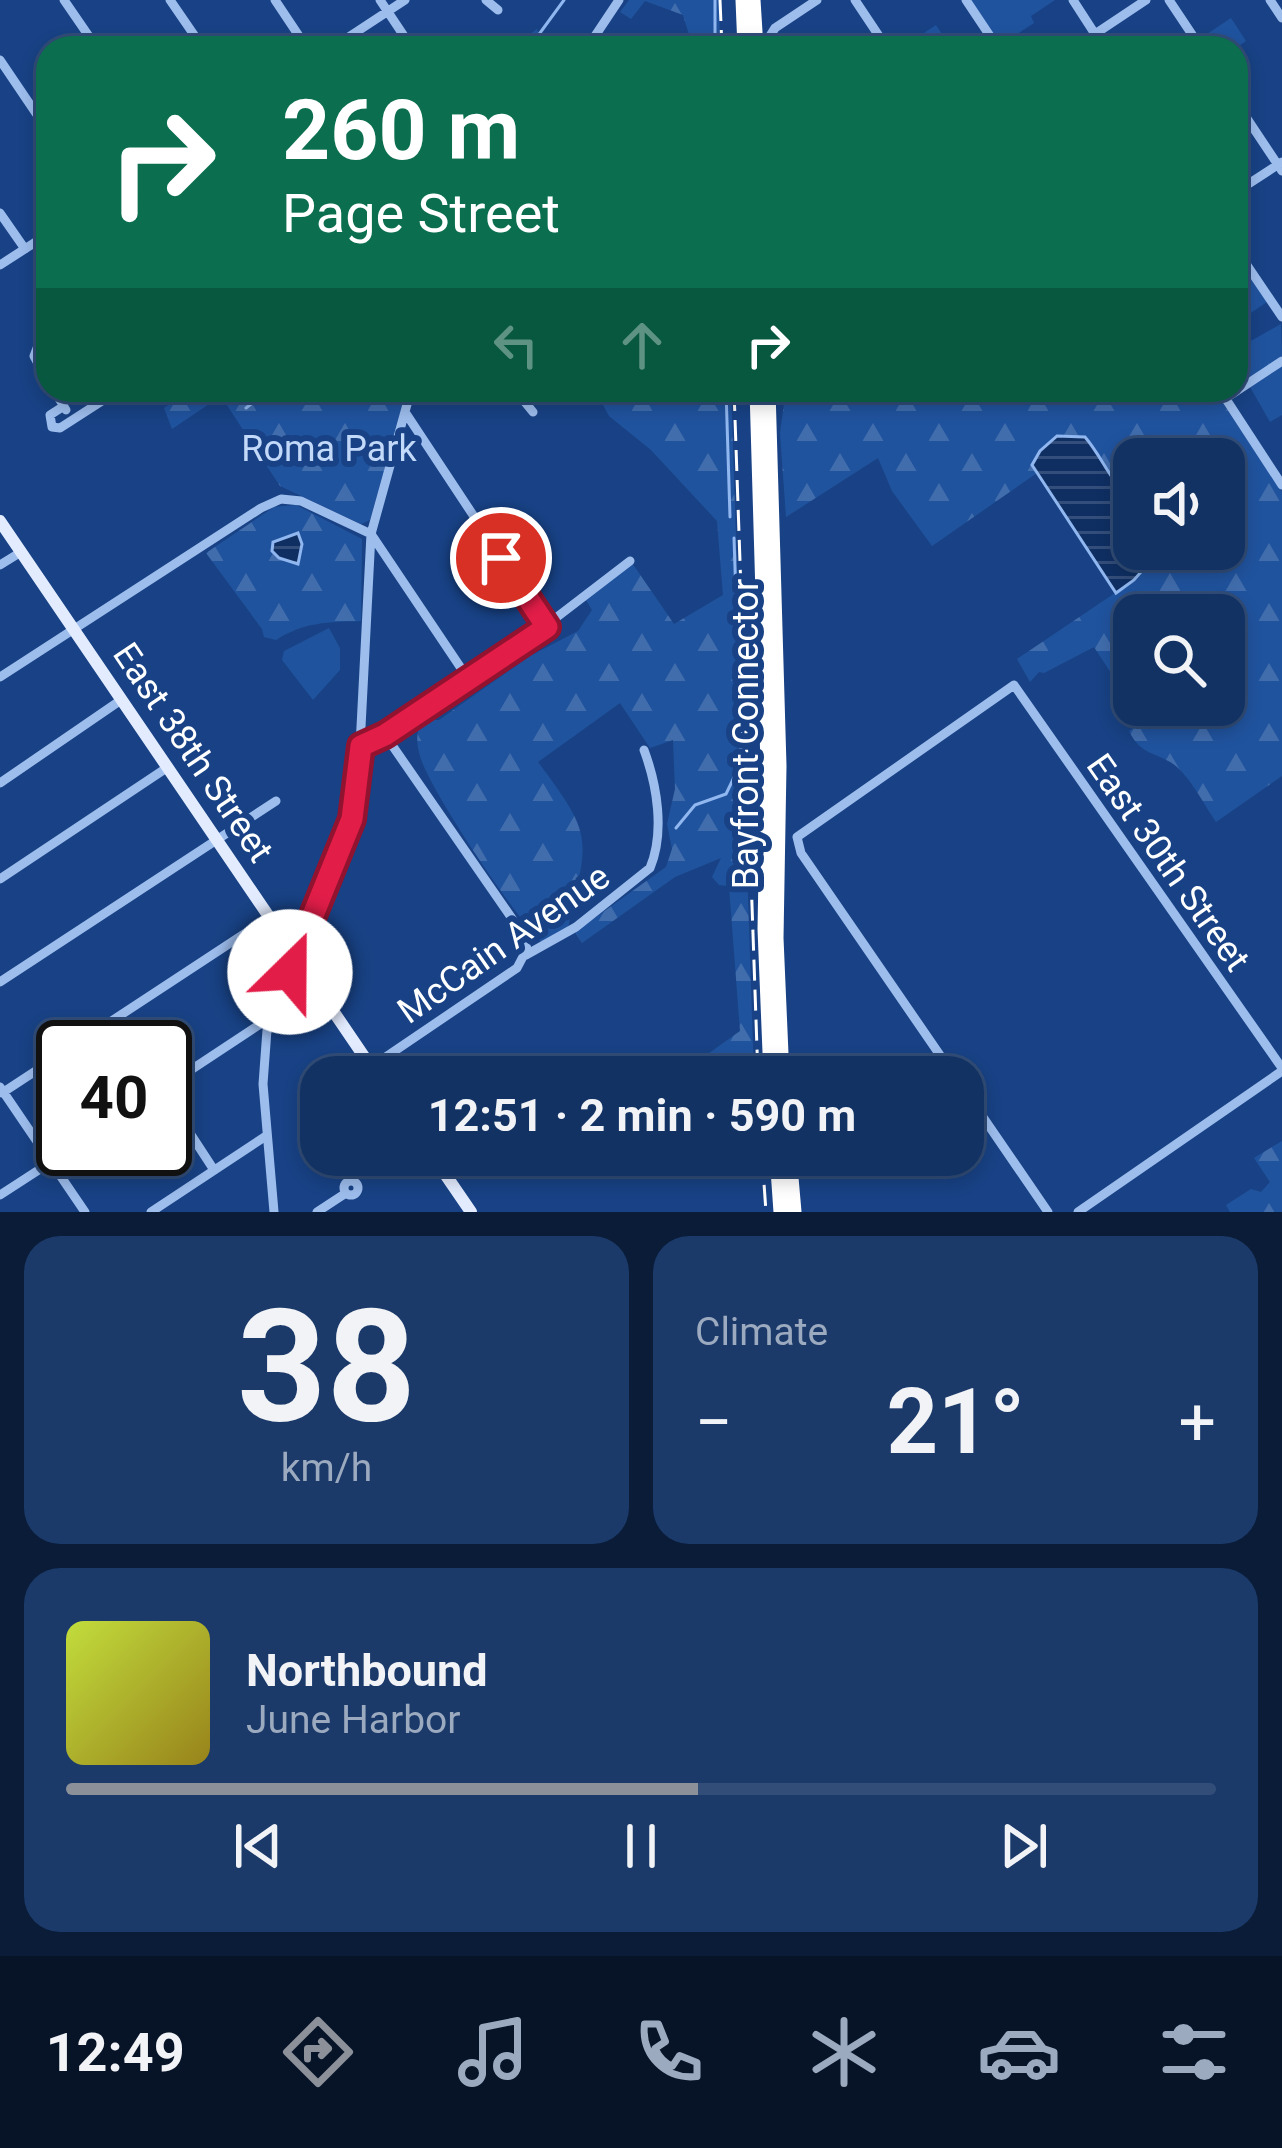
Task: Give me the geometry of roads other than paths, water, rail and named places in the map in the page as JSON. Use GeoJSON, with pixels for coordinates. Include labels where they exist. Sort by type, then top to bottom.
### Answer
{"type":"FeatureCollection","features":[{"type":"Feature","properties":{"kind":"highway"},"geometry":{"type":"LineString","coordinates":[[742,0],[744,36]]}},
{"type":"Feature","properties":{"kind":"highway"},"geometry":{"type":"LineString","coordinates":[[753,0],[755,36]]}},
{"type":"Feature","properties":{"kind":"highway","name":"Bayfront Connector"},"geometry":{"type":"LineString","coordinates":[[757,402],[770,1056]]}},
{"type":"Feature","properties":{"kind":"highway","name":"Bayfront Connector"},"geometry":{"type":"LineString","coordinates":[[768,402],[781,1056]]}},
{"type":"Feature","properties":{"kind":"highway"},"geometry":{"type":"LineString","coordinates":[[779,1176],[782,1212]]}},
{"type":"Feature","properties":{"kind":"highway"},"geometry":{"type":"LineString","coordinates":[[791,1176],[794,1212]]}},
{"type":"Feature","properties":{"kind":"main road","name":"East 38th Street"},"geometry":{"type":"LineString","coordinates":[[0,521],[364,1056]]}},
{"type":"Feature","properties":{"kind":"main road"},"geometry":{"type":"LineString","coordinates":[[446,1176],[471,1212]]}},
{"type":"Feature","properties":{"kind":"street"},"geometry":{"type":"LineString","coordinates":[[64,0],[89,36]]}},
{"type":"Feature","properties":{"kind":"street"},"geometry":{"type":"LineString","coordinates":[[170,0],[195,36]]}},
{"type":"Feature","properties":{"kind":"street"},"geometry":{"type":"LineString","coordinates":[[275,0],[299,36]]}},
{"type":"Feature","properties":{"kind":"street"},"geometry":{"type":"LineString","coordinates":[[380,0],[404,36]]}},
{"type":"Feature","properties":{"kind":"street"},"geometry":{"type":"LineString","coordinates":[[350,36],[405,0]]}},
{"type":"Feature","properties":{"kind":"street"},"geometry":{"type":"LineString","coordinates":[[486,0],[498,10]]}},
{"type":"Feature","properties":{"kind":"street"},"geometry":{"type":"LineString","coordinates":[[595,36],[619,0]]}},
{"type":"Feature","properties":{"kind":"street"},"geometry":{"type":"LineString","coordinates":[[770,36],[817,0]]}},
{"type":"Feature","properties":{"kind":"street"},"geometry":{"type":"LineString","coordinates":[[855,0],[879,36]]}},
{"type":"Feature","properties":{"kind":"street"},"geometry":{"type":"LineString","coordinates":[[966,0],[990,36]]}},
{"type":"Feature","properties":{"kind":"street"},"geometry":{"type":"LineString","coordinates":[[1073,0],[1095,34]]}},
{"type":"Feature","properties":{"kind":"street"},"geometry":{"type":"LineString","coordinates":[[1092,36],[1146,0]]}},
{"type":"Feature","properties":{"kind":"street"},"geometry":{"type":"LineString","coordinates":[[1169,0],[1193,36]]}},
{"type":"Feature","properties":{"kind":"street"},"geometry":{"type":"LineString","coordinates":[[1270,0],[1282,18]]}},
{"type":"Feature","properties":{"kind":"street"},"geometry":{"type":"LineString","coordinates":[[0,60],[36,113]]}},
{"type":"Feature","properties":{"kind":"street"},"geometry":{"type":"LineString","coordinates":[[1248,119],[1280,166],[1248,185]]}},
{"type":"Feature","properties":{"kind":"street"},"geometry":{"type":"LineString","coordinates":[[0,213],[25,249]]}},
{"type":"Feature","properties":{"kind":"street"},"geometry":{"type":"LineString","coordinates":[[0,265],[36,242]]}},
{"type":"Feature","properties":{"kind":"street"},"geometry":{"type":"LineString","coordinates":[[1248,266],[1282,317]]}},
{"type":"Feature","properties":{"kind":"street"},"geometry":{"type":"LineString","coordinates":[[1248,380],[1282,361]]}},
{"type":"Feature","properties":{"kind":"street"},"geometry":{"type":"LineString","coordinates":[[61,402],[72,420]]}},
{"type":"Feature","properties":{"kind":"street"},"geometry":{"type":"LineString","coordinates":[[64,406],[50,416],[49,423],[58,429],[100,402]]}},
{"type":"Feature","properties":{"kind":"street"},"geometry":{"type":"LineString","coordinates":[[274,1212],[263,1060],[271,1017],[352,819],[361,746],[371,534],[408,402]]}},
{"type":"Feature","properties":{"kind":"street"},"geometry":{"type":"LineString","coordinates":[[525,402],[533,412]]}},
{"type":"Feature","properties":{"kind":"street"},"geometry":{"type":"LineString","coordinates":[[1228,402],[1282,485]]}},
{"type":"Feature","properties":{"kind":"street"},"geometry":{"type":"LineString","coordinates":[[405,412],[547,627]]}},
{"type":"Feature","properties":{"kind":"street"},"geometry":{"type":"LineString","coordinates":[[1270,467],[1282,460]]}},
{"type":"Feature","properties":{"kind":"street"},"geometry":{"type":"LineString","coordinates":[[0,677],[281,499],[307,502],[371,534],[469,680]]}},
{"type":"Feature","properties":{"kind":"street"},"geometry":{"type":"LineString","coordinates":[[0,566],[21,552]]}},
{"type":"Feature","properties":{"kind":"street"},"geometry":{"type":"LineString","coordinates":[[361,746],[385,735],[547,627],[630,561]]}},
{"type":"Feature","properties":{"kind":"street","name":"East 30th Street"},"geometry":{"type":"LineString","coordinates":[[941,1056],[801,853],[797,837],[1014,685],[1282,1070]]}},
{"type":"Feature","properties":{"kind":"street"},"geometry":{"type":"LineString","coordinates":[[0,783],[122,700]]}},
{"type":"Feature","properties":{"kind":"street"},"geometry":{"type":"LineString","coordinates":[[385,735],[522,933],[526,956]]}},
{"type":"Feature","properties":{"kind":"street","name":"McCain Avenue"},"geometry":{"type":"LineString","coordinates":[[397,1056],[517,968],[526,956],[623,893],[650,868],[656,854],[657,809],[644,750]]}},
{"type":"Feature","properties":{"kind":"street"},"geometry":{"type":"LineString","coordinates":[[0,879],[168,767]]}},
{"type":"Feature","properties":{"kind":"street"},"geometry":{"type":"LineString","coordinates":[[0,982],[275,801]]}},
{"type":"Feature","properties":{"kind":"street"},"geometry":{"type":"LineString","coordinates":[[112,1020],[270,917]]}},
{"type":"Feature","properties":{"kind":"street"},"geometry":{"type":"LineString","coordinates":[[192,1072],[271,1017]]}},
{"type":"Feature","properties":{"kind":"street"},"geometry":{"type":"LineString","coordinates":[[36,1070],[1,1091],[36,1140]]}},
{"type":"Feature","properties":{"kind":"street"},"geometry":{"type":"LineString","coordinates":[[1078,1212],[1282,1070]]}},
{"type":"Feature","properties":{"kind":"street"},"geometry":{"type":"LineString","coordinates":[[984,1119],[1048,1212]]}},
{"type":"Feature","properties":{"kind":"street"},"geometry":{"type":"LineString","coordinates":[[192,1135],[214,1170]]}},
{"type":"Feature","properties":{"kind":"street"},"geometry":{"type":"LineString","coordinates":[[151,1212],[266,1136]]}},
{"type":"Feature","properties":{"kind":"street"},"geometry":{"type":"LineString","coordinates":[[0,1196],[36,1172]]}},
{"type":"Feature","properties":{"kind":"street"},"geometry":{"type":"LineString","coordinates":[[61,1176],[85,1212]]}},
{"type":"Feature","properties":{"kind":"street"},"geometry":{"type":"LineString","coordinates":[[317,1212],[346,1192]]}},
{"type":"Feature","properties":{"kind":"waterway"},"geometry":{"type":"LineString","coordinates":[[538,36],[564,0]]}},
{"type":"Feature","properties":{"kind":"waterway"},"geometry":{"type":"LineString","coordinates":[[715,0],[715,36]]}},
{"type":"Feature","properties":{"kind":"waterway"},"geometry":{"type":"LineString","coordinates":[[246,408],[254,402]]}},
{"type":"Feature","properties":{"kind":"waterway"},"geometry":{"type":"LineString","coordinates":[[726,402],[730,517]]}},
{"type":"Feature","properties":{"kind":"waterway"},"geometry":{"type":"LineString","coordinates":[[676,828],[695,805],[726,794],[738,769],[734,538]]}},
{"type":"Feature","properties":{"kind":"railway"},"geometry":{"type":"LineString","coordinates":[[720,0],[722,36]]}},
{"type":"Feature","properties":{"kind":"railway"},"geometry":{"type":"LineString","coordinates":[[734,402],[757,1056]]}},
{"type":"Feature","properties":{"kind":"railway"},"geometry":{"type":"LineString","coordinates":[[763,1176],[766,1212]]}},
{"type":"Feature","properties":{"kind":"park label","name":"Roma Park"},"geometry":{"type":"Point","coordinates":[329,448]}}]}
